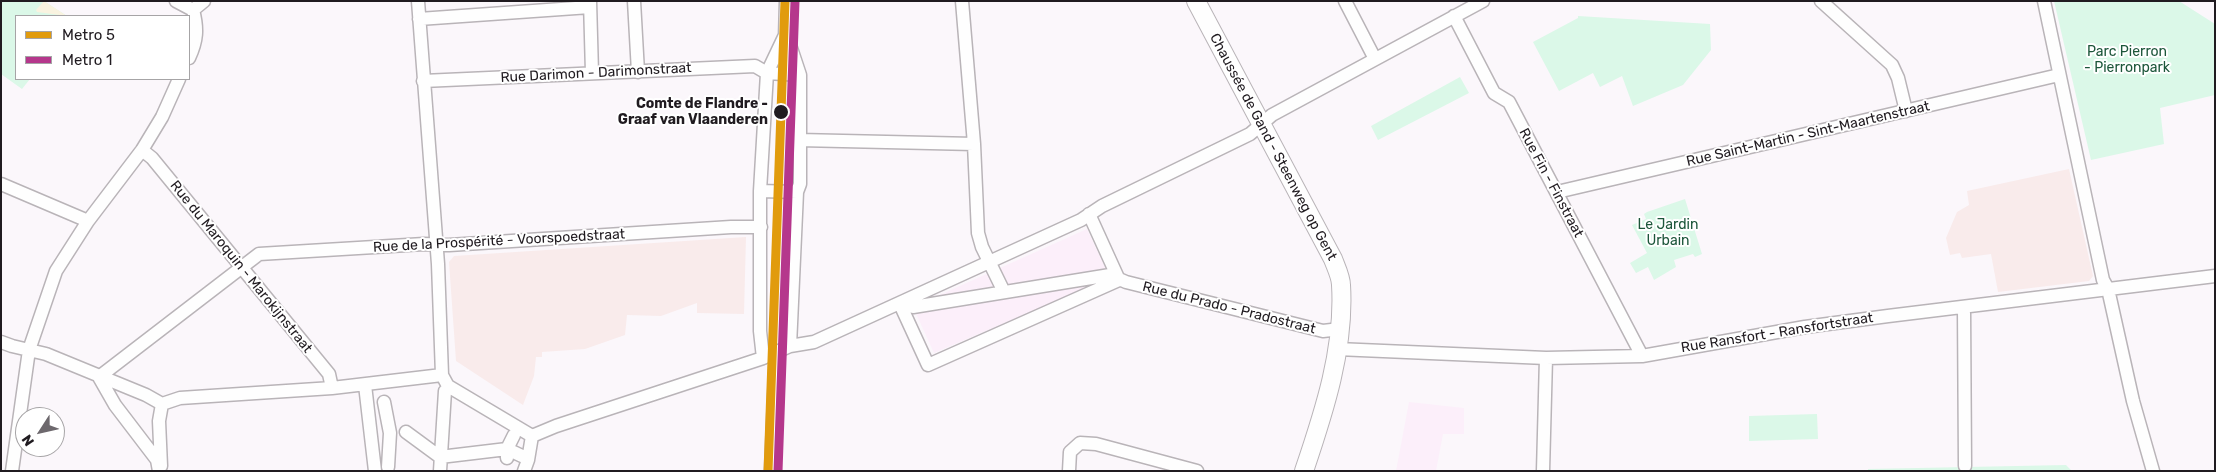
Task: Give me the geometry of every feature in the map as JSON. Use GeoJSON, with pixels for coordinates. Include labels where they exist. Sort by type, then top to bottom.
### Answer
{"type":"FeatureCollection","features":[{"type":"Feature","properties":{"kind":"street"},"geometry":{"type":"LineString","coordinates":[[176,1],[193,10],[197,22],[197,41],[190,56]]}},
{"type":"Feature","properties":{"kind":"street"},"geometry":{"type":"LineString","coordinates":[[193,10],[204,1]]}},
{"type":"Feature","properties":{"kind":"street"},"geometry":{"type":"LineString","coordinates":[[418,1],[436,246],[442,376],[452,389],[532,436]]}},
{"type":"Feature","properties":{"kind":"street"},"geometry":{"type":"LineString","coordinates":[[634,1],[638,72]]}},
{"type":"Feature","properties":{"kind":"street"},"geometry":{"type":"LineString","coordinates":[[784,74],[786,1]]}},
{"type":"Feature","properties":{"kind":"street"},"geometry":{"type":"LineString","coordinates":[[962,1],[974,144],[978,233],[989,263],[1004,292]]}},
{"type":"Feature","properties":{"kind":"street","name":"Chaussée de Gand - Steenweg op Gent"},"geometry":{"type":"LineString","coordinates":[[1196,1],[1333,259],[1341,283],[1340,329],[1337,349],[1322,416],[1304,471]]}},
{"type":"Feature","properties":{"kind":"street"},"geometry":{"type":"LineString","coordinates":[[1345,1],[1375,59]]}},
{"type":"Feature","properties":{"kind":"street"},"geometry":{"type":"LineString","coordinates":[[532,436],[556,426],[763,358],[790,346],[814,342],[900,304],[989,263],[1250,134],[1272,115],[1483,1]]}},
{"type":"Feature","properties":{"kind":"street"},"geometry":{"type":"LineString","coordinates":[[1821,1],[1892,65],[1898,78],[1906,111]]}},
{"type":"Feature","properties":{"kind":"street"},"geometry":{"type":"LineString","coordinates":[[2044,1],[2103,280],[2108,289],[2133,401],[2153,471]]}},
{"type":"Feature","properties":{"kind":"street"},"geometry":{"type":"LineString","coordinates":[[419,19],[590,4],[592,74]]}},
{"type":"Feature","properties":{"kind":"street","name":"Rue Fin - Finstraat"},"geometry":{"type":"LineString","coordinates":[[1454,16],[1494,93],[1508,102],[1642,356]]}},
{"type":"Feature","properties":{"kind":"street"},"geometry":{"type":"LineString","coordinates":[[763,358],[760,331],[760,191],[767,73],[786,33]]}},
{"type":"Feature","properties":{"kind":"street"},"geometry":{"type":"LineString","coordinates":[[786,33],[800,75],[800,184],[797,192],[790,346]]}},
{"type":"Feature","properties":{"kind":"street","name":"Rue Darimon - Darimonstraat"},"geometry":{"type":"LineString","coordinates":[[423,81],[755,66],[767,73],[800,75]]}},
{"type":"Feature","properties":{"kind":"street","name":"Rue Saint-Martin - Sint-Maartenstraat"},"geometry":{"type":"LineString","coordinates":[[1557,192],[2059,75]]}},
{"type":"Feature","properties":{"kind":"street"},"geometry":{"type":"LineString","coordinates":[[12,471],[29,350],[56,271],[88,222],[142,150],[162,117],[180,80]]}},
{"type":"Feature","properties":{"kind":"street"},"geometry":{"type":"LineString","coordinates":[[799,140],[974,144]]}},
{"type":"Feature","properties":{"kind":"street","name":"Rue du Maroquin - Marokijnstraat"},"geometry":{"type":"LineString","coordinates":[[142,150],[152,158],[329,374],[332,388]]}},
{"type":"Feature","properties":{"kind":"street"},"geometry":{"type":"LineString","coordinates":[[1,184],[88,222]]}},
{"type":"Feature","properties":{"kind":"street"},"geometry":{"type":"LineString","coordinates":[[760,191],[797,192]]}},
{"type":"Feature","properties":{"kind":"street"},"geometry":{"type":"LineString","coordinates":[[900,304],[928,365],[1119,280],[1089,214]]}},
{"type":"Feature","properties":{"kind":"street","name":"Rue de la Prospérité - Voorspoedstraat"},"geometry":{"type":"LineString","coordinates":[[99,377],[259,254],[424,244],[436,246],[761,227]]}},
{"type":"Feature","properties":{"kind":"street","name":"Rue du Prado - Pradostraat"},"geometry":{"type":"LineString","coordinates":[[900,304],[913,307],[1110,275],[1119,280],[1323,331],[1340,329]]}},
{"type":"Feature","properties":{"kind":"street","name":"Rue Ransfort - Ransfortstraat"},"geometry":{"type":"LineString","coordinates":[[1337,349],[1546,358],[1642,356],[1805,327],[2215,276]]}},
{"type":"Feature","properties":{"kind":"street"},"geometry":{"type":"LineString","coordinates":[[1964,308],[1965,466]]}},
{"type":"Feature","properties":{"kind":"street"},"geometry":{"type":"LineString","coordinates":[[1,342],[46,354],[146,395],[162,404],[180,398],[332,388],[368,389],[442,376]]}},
{"type":"Feature","properties":{"kind":"street"},"geometry":{"type":"LineString","coordinates":[[771,471],[776,352]]}},
{"type":"Feature","properties":{"kind":"street"},"geometry":{"type":"LineString","coordinates":[[1543,471],[1546,358]]}},
{"type":"Feature","properties":{"kind":"street"},"geometry":{"type":"LineString","coordinates":[[99,377],[116,405],[156,460],[160,471]]}},
{"type":"Feature","properties":{"kind":"street"},"geometry":{"type":"LineString","coordinates":[[368,389],[384,400],[394,433],[387,469]]}},
{"type":"Feature","properties":{"kind":"street"},"geometry":{"type":"LineString","coordinates":[[368,389],[374,471]]}},
{"type":"Feature","properties":{"kind":"street"},"geometry":{"type":"LineString","coordinates":[[440,471],[446,401]]}},
{"type":"Feature","properties":{"kind":"street"},"geometry":{"type":"LineString","coordinates":[[160,471],[159,420],[162,404]]}},
{"type":"Feature","properties":{"kind":"street"},"geometry":{"type":"LineString","coordinates":[[394,433],[440,456],[505,450],[522,456]]}},
{"type":"Feature","properties":{"kind":"street"},"geometry":{"type":"LineString","coordinates":[[505,450],[514,435]]}},
{"type":"Feature","properties":{"kind":"street"},"geometry":{"type":"LineString","coordinates":[[524,471],[532,436]]}},
{"type":"Feature","properties":{"kind":"street"},"geometry":{"type":"LineString","coordinates":[[1069,471],[1070,452],[1080,442],[1096,444],[1196,471]]}},
{"type":"Feature","properties":{"kind":"shaded area"},"geometry":{"type":"Polygon","coordinates":[[[2069,169],[2093,276],[2089,281],[1998,292],[1991,254],[1962,258],[1960,253],[1950,255],[1946,238],[1957,212],[1969,205],[1967,191],[2069,169]]]}},
{"type":"Feature","properties":{"kind":"shaded area"},"geometry":{"type":"Polygon","coordinates":[[[1087,229],[1110,278],[934,353],[913,307],[1087,229]]]}},
{"type":"Feature","properties":{"kind":"shaded area"},"geometry":{"type":"Polygon","coordinates":[[[746,237],[744,314],[697,313],[697,303],[661,316],[627,315],[625,335],[585,349],[542,352],[542,357],[536,357],[534,376],[523,405],[456,361],[449,262],[454,256],[746,237]]]}},
{"type":"Feature","properties":{"kind":"shaded area"},"geometry":{"type":"Polygon","coordinates":[[[1409,402],[1464,408],[1464,434],[1443,434],[1436,471],[1396,471],[1409,402]]]}},
{"type":"Feature","properties":{"kind":"green space"},"geometry":{"type":"Polygon","coordinates":[[[1,1],[44,1],[65,15],[15,15],[15,80],[29,80],[22,89],[1,74],[1,1]]]}},
{"type":"Feature","properties":{"kind":"green space","name":"Parc Pierron - Pierronpark"},"geometry":{"type":"Polygon","coordinates":[[[2054,1],[2179,1],[2215,24],[2215,95],[2160,108],[2164,144],[2091,160],[2054,1]]]}},
{"type":"Feature","properties":{"kind":"green space"},"geometry":{"type":"Polygon","coordinates":[[[1578,16],[1710,24],[1711,50],[1683,85],[1633,106],[1622,76],[1600,87],[1593,73],[1559,91],[1533,42],[1578,18],[1578,16]]]}},
{"type":"Feature","properties":{"kind":"green space"},"geometry":{"type":"Polygon","coordinates":[[[1460,77],[1469,93],[1378,140],[1371,126],[1460,77]]]}},
{"type":"Feature","properties":{"kind":"green space","name":"Le Jardin Urbain"},"geometry":{"type":"Polygon","coordinates":[[[1685,199],[1702,254],[1695,257],[1693,254],[1674,260],[1676,267],[1654,280],[1648,267],[1636,273],[1630,263],[1647,253],[1632,225],[1646,219],[1644,214],[1647,212],[1685,199]]]}},
{"type":"Feature","properties":{"kind":"green space"},"geometry":{"type":"Polygon","coordinates":[[[1817,414],[1818,439],[1749,441],[1749,416],[1817,414]]]}},
{"type":"Feature","properties":{"kind":"green space"},"geometry":{"type":"Polygon","coordinates":[[[2066,465],[2072,471],[1868,471],[1868,469],[2066,465]]]}},
{"type":"Feature","properties":{"kind":"sand"},"geometry":{"type":"Polygon","coordinates":[[[44,1],[65,15],[37,12],[36,10],[44,1]]]}},
{"type":"Feature","properties":{"kind":"metro line","name":"5"},"geometry":{"type":"LineString","coordinates":[[768,471],[785,1]]}},
{"type":"Feature","properties":{"kind":"metro line","name":"1"},"geometry":{"type":"LineString","coordinates":[[778,471],[795,1]]}},
{"type":"Feature","properties":{"kind":"place","name":"Comte de Flandre - Graaf van Vlaanderen"},"geometry":{"type":"Point","coordinates":[781,112]}}]}
